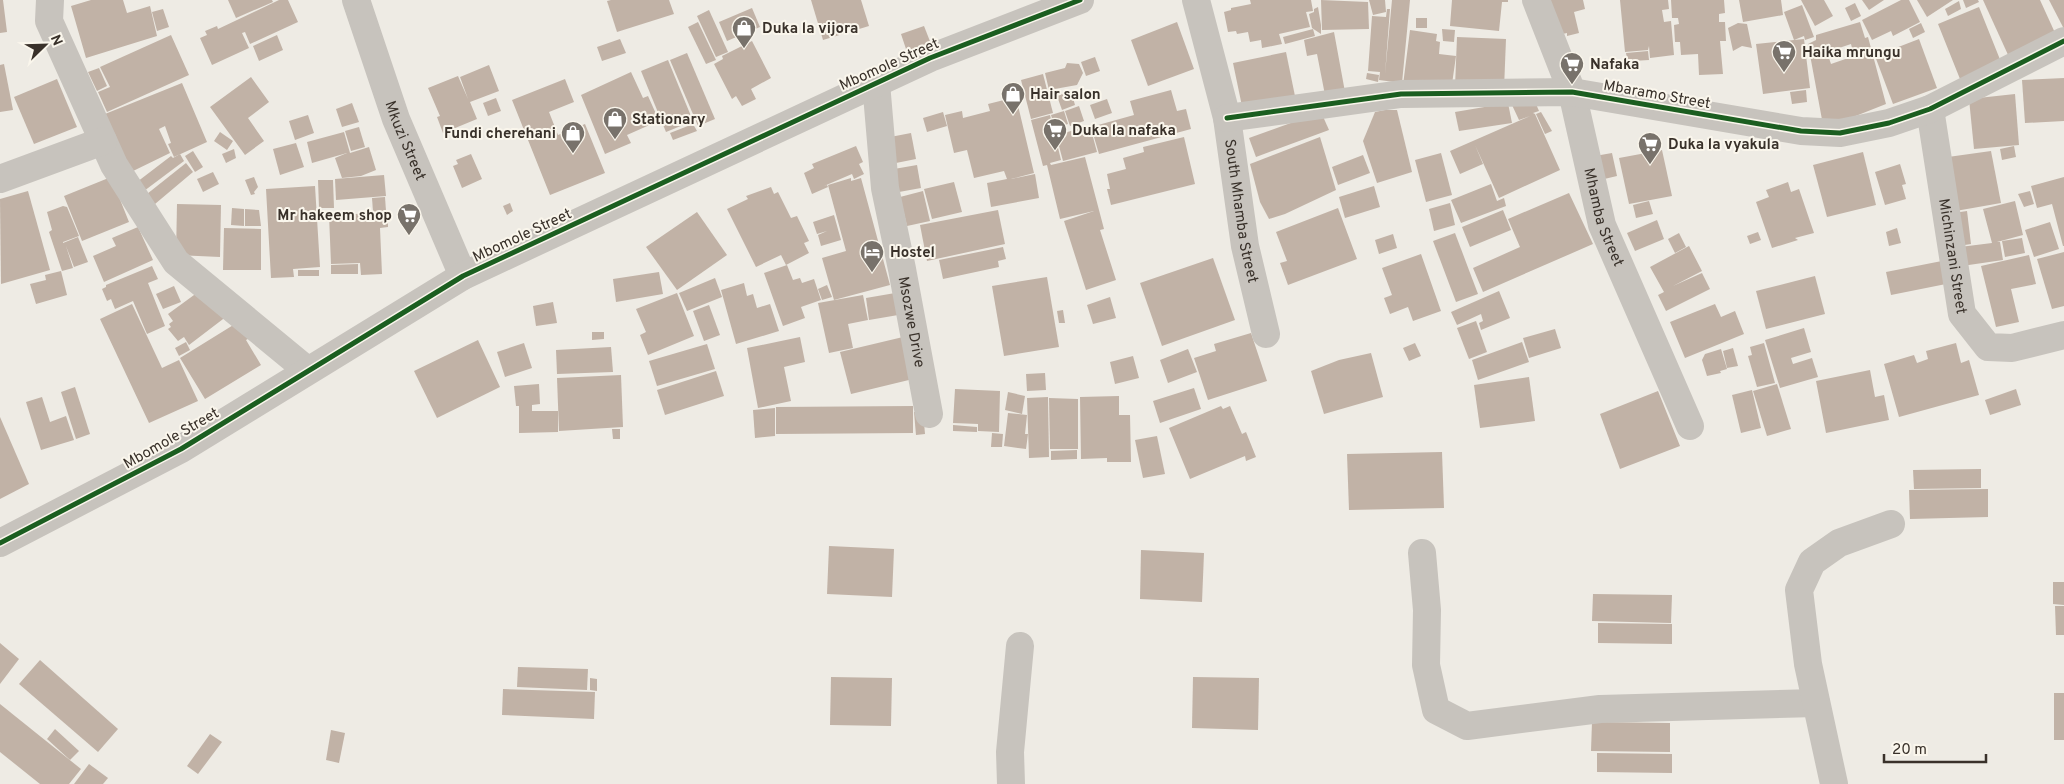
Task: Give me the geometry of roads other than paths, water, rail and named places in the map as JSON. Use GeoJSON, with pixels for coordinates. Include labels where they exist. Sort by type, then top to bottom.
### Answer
{"type":"FeatureCollection","features":[{"type":"Feature","properties":{"kind":"street"},"geometry":{"type":"LineString","coordinates":[[50,0],[49,21],[114,165],[176,262],[307,370]]}},
{"type":"Feature","properties":{"kind":"street","name":"Mkuzi Street"},"geometry":{"type":"LineString","coordinates":[[356,0],[396,119],[463,276]]}},
{"type":"Feature","properties":{"kind":"street","name":"Mbomole Street"},"geometry":{"type":"LineString","coordinates":[[0,543],[181,450],[307,370],[463,276],[930,58],[1080,0]]}},
{"type":"Feature","properties":{"kind":"street","name":"South Mhamba Street"},"geometry":{"type":"LineString","coordinates":[[1196,0],[1227,118],[1245,246],[1266,334]]}},
{"type":"Feature","properties":{"kind":"street","name":"Mhamba Street"},"geometry":{"type":"LineString","coordinates":[[1536,0],[1572,92],[1602,224],[1690,426]]}},
{"type":"Feature","properties":{"kind":"street","name":"Mbaramo Street"},"geometry":{"type":"LineString","coordinates":[[1227,118],[1401,94],[1572,92],[1801,131],[1840,133],[1889,123],[1930,109],[2064,41]]}},
{"type":"Feature","properties":{"kind":"street","name":"Msozwe Drive"},"geometry":{"type":"LineString","coordinates":[[876,83],[885,188],[929,414]]}},
{"type":"Feature","properties":{"kind":"street","name":"Michinzani Street"},"geometry":{"type":"LineString","coordinates":[[1930,109],[1962,314],[1988,347],[2012,348],[2064,335]]}},
{"type":"Feature","properties":{"kind":"street"},"geometry":{"type":"LineString","coordinates":[[0,179],[103,141]]}},
{"type":"Feature","properties":{"kind":"street"},"geometry":{"type":"LineString","coordinates":[[1834,784],[1808,664],[1799,590],[1812,562],[1839,543],[1892,524]]}},
{"type":"Feature","properties":{"kind":"street"},"geometry":{"type":"LineString","coordinates":[[1422,553],[1427,610],[1426,665],[1436,710],[1467,726],[1600,709],[1816,703]]}},
{"type":"Feature","properties":{"kind":"street"},"geometry":{"type":"LineString","coordinates":[[1011,784],[1010,752],[1020,646]]}},
{"type":"Feature","properties":{"kind":"place","name":"Duka la vijora"},"geometry":{"type":"Point","coordinates":[744,49]}},
{"type":"Feature","properties":{"kind":"place","name":"Haika mrungu"},"geometry":{"type":"Point","coordinates":[1784,73]}},
{"type":"Feature","properties":{"kind":"place","name":"Nafaka"},"geometry":{"type":"Point","coordinates":[1572,85]}},
{"type":"Feature","properties":{"kind":"place","name":"Hair salon"},"geometry":{"type":"Point","coordinates":[1013,115]}},
{"type":"Feature","properties":{"kind":"place","name":"Stationary"},"geometry":{"type":"Point","coordinates":[615,140]}},
{"type":"Feature","properties":{"kind":"place","name":"Duka la nafaka"},"geometry":{"type":"Point","coordinates":[1055,151]}},
{"type":"Feature","properties":{"kind":"place","name":"Fundi cherehani"},"geometry":{"type":"Point","coordinates":[573,154]}},
{"type":"Feature","properties":{"kind":"place","name":"Duka la vyakula"},"geometry":{"type":"Point","coordinates":[1650,165]}},
{"type":"Feature","properties":{"kind":"place","name":"Mr hakeem shop"},"geometry":{"type":"Point","coordinates":[409,236]}},
{"type":"Feature","properties":{"kind":"place","name":"Hostel"},"geometry":{"type":"Point","coordinates":[872,273]}}]}
